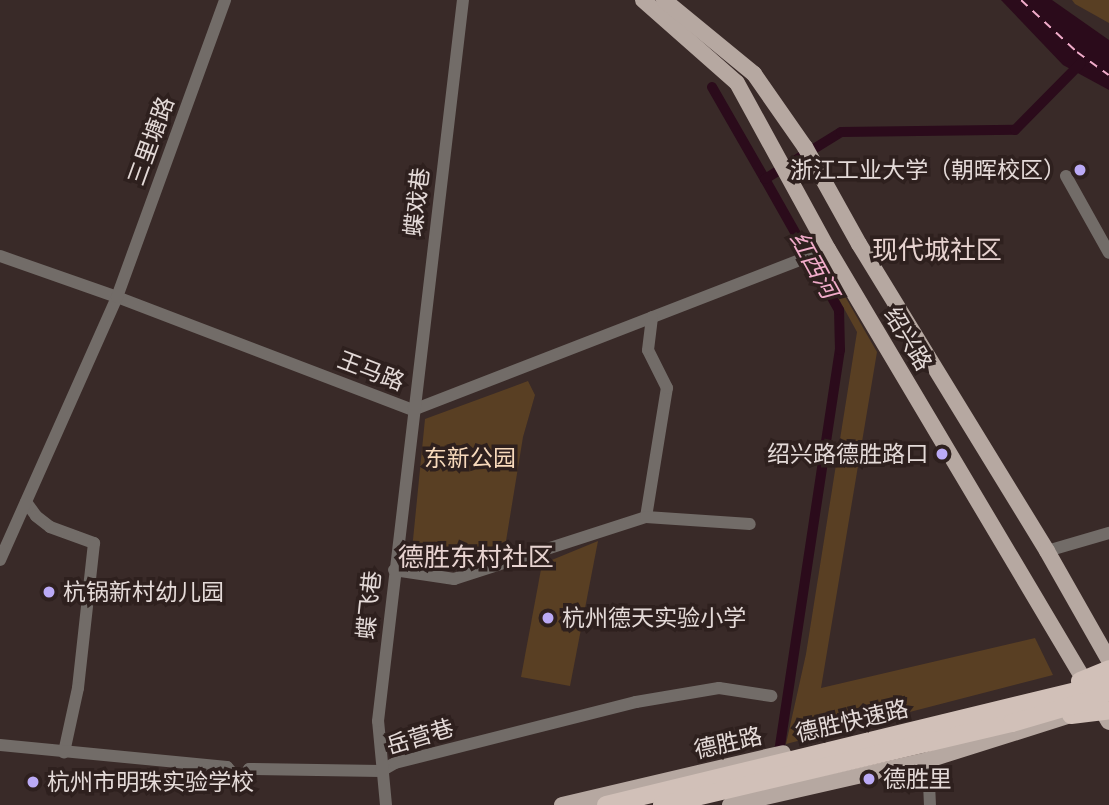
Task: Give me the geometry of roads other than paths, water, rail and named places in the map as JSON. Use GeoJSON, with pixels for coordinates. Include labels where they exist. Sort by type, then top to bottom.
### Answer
{"type":"FeatureCollection","features":[{"type":"Feature","properties":{"kind":"highway"},"geometry":{"type":"LineString","coordinates":[[1012,715],[1109,669]]}},
{"type":"Feature","properties":{"kind":"highway","name":"德胜快速路"},"geometry":{"type":"LineString","coordinates":[[662,805],[1012,715],[1109,683]]}},
{"type":"Feature","properties":{"kind":"highway"},"geometry":{"type":"LineString","coordinates":[[1012,715],[1107,704]]}},
{"type":"Feature","properties":{"kind":"highway","name":"德胜快速路"},"geometry":{"type":"LineString","coordinates":[[606,805],[1012,715]]}},
{"type":"Feature","properties":{"kind":"main road","name":"绍兴路"},"geometry":{"type":"LineString","coordinates":[[643,0],[737,83],[782,168],[816,254],[1085,683],[1107,704],[1109,722]]}},
{"type":"Feature","properties":{"kind":"main road","name":"绍兴路"},"geometry":{"type":"LineString","coordinates":[[664,0],[754,74],[808,152],[859,244],[1047,551],[1109,660]]}},
{"type":"Feature","properties":{"kind":"main road","name":"德胜路"},"geometry":{"type":"LineString","coordinates":[[562,805],[1109,677]]}},
{"type":"Feature","properties":{"kind":"main road"},"geometry":{"type":"LineString","coordinates":[[730,805],[928,760],[1107,704]]}},
{"type":"Feature","properties":{"kind":"street","name":"三里塘路"},"geometry":{"type":"LineString","coordinates":[[0,560],[117,297],[225,0]]}},
{"type":"Feature","properties":{"kind":"street","name":"蝶戏巷"},"geometry":{"type":"LineString","coordinates":[[413,410],[463,0]]}},
{"type":"Feature","properties":{"kind":"street"},"geometry":{"type":"LineString","coordinates":[[1066,176],[1109,253]]}},
{"type":"Feature","properties":{"kind":"street","name":"王马路"},"geometry":{"type":"LineString","coordinates":[[0,256],[117,297],[413,410],[816,254]]}},
{"type":"Feature","properties":{"kind":"street"},"geometry":{"type":"LineString","coordinates":[[646,517],[667,388],[648,350],[652,317]]}},
{"type":"Feature","properties":{"kind":"street","name":"蝶飞巷"},"geometry":{"type":"LineString","coordinates":[[386,805],[377,721],[413,410]]}},
{"type":"Feature","properties":{"kind":"street"},"geometry":{"type":"LineString","coordinates":[[26,502],[36,516],[50,527],[94,542],[78,688],[64,752]]}},
{"type":"Feature","properties":{"kind":"street"},"geometry":{"type":"LineString","coordinates":[[394,570],[454,579],[646,517],[750,524]]}},
{"type":"Feature","properties":{"kind":"street"},"geometry":{"type":"LineString","coordinates":[[1047,551],[1109,533]]}},
{"type":"Feature","properties":{"kind":"street","name":"岳营巷"},"geometry":{"type":"LineString","coordinates":[[0,745],[227,767],[233,774],[245,776],[249,769],[381,771],[395,763],[649,700],[719,688],[771,696]]}},
{"type":"Feature","properties":{"kind":"street"},"geometry":{"type":"LineString","coordinates":[[928,760],[930,805]]}},
{"type":"Feature","properties":{"kind":"waterway","name":"红西河"},"geometry":{"type":"LineString","coordinates":[[778,759],[840,350],[839,310],[765,179],[841,132],[1015,130],[1081,63]]}},
{"type":"Feature","properties":{"kind":"waterway"},"geometry":{"type":"LineString","coordinates":[[712,87],[765,179]]}},
{"type":"Feature","properties":{"kind":"place","name":"浙江工业大学（朝晖校区）"},"geometry":{"type":"Point","coordinates":[1080,170]}},
{"type":"Feature","properties":{"kind":"place","name":"绍兴路德胜路口"},"geometry":{"type":"Point","coordinates":[942,454]}},
{"type":"Feature","properties":{"kind":"place","name":"杭锅新村幼儿园"},"geometry":{"type":"Point","coordinates":[49,592]}},
{"type":"Feature","properties":{"kind":"place","name":"杭州德天实验小学"},"geometry":{"type":"Point","coordinates":[548,618]}},
{"type":"Feature","properties":{"kind":"place","name":"德胜里"},"geometry":{"type":"Point","coordinates":[869,779]}},
{"type":"Feature","properties":{"kind":"place","name":"杭州市明珠实验学校"},"geometry":{"type":"Point","coordinates":[33,782]}},
{"type":"Feature","properties":{"kind":"district","name":"现代城社区"},"geometry":{"type":"Point","coordinates":[937,251]}},
{"type":"Feature","properties":{"kind":"district","name":"德胜东村社区"},"geometry":{"type":"Point","coordinates":[476,558]}},
{"type":"Feature","properties":{"kind":"park label","name":"东新公园"},"geometry":{"type":"Point","coordinates":[470,458]}}]}
